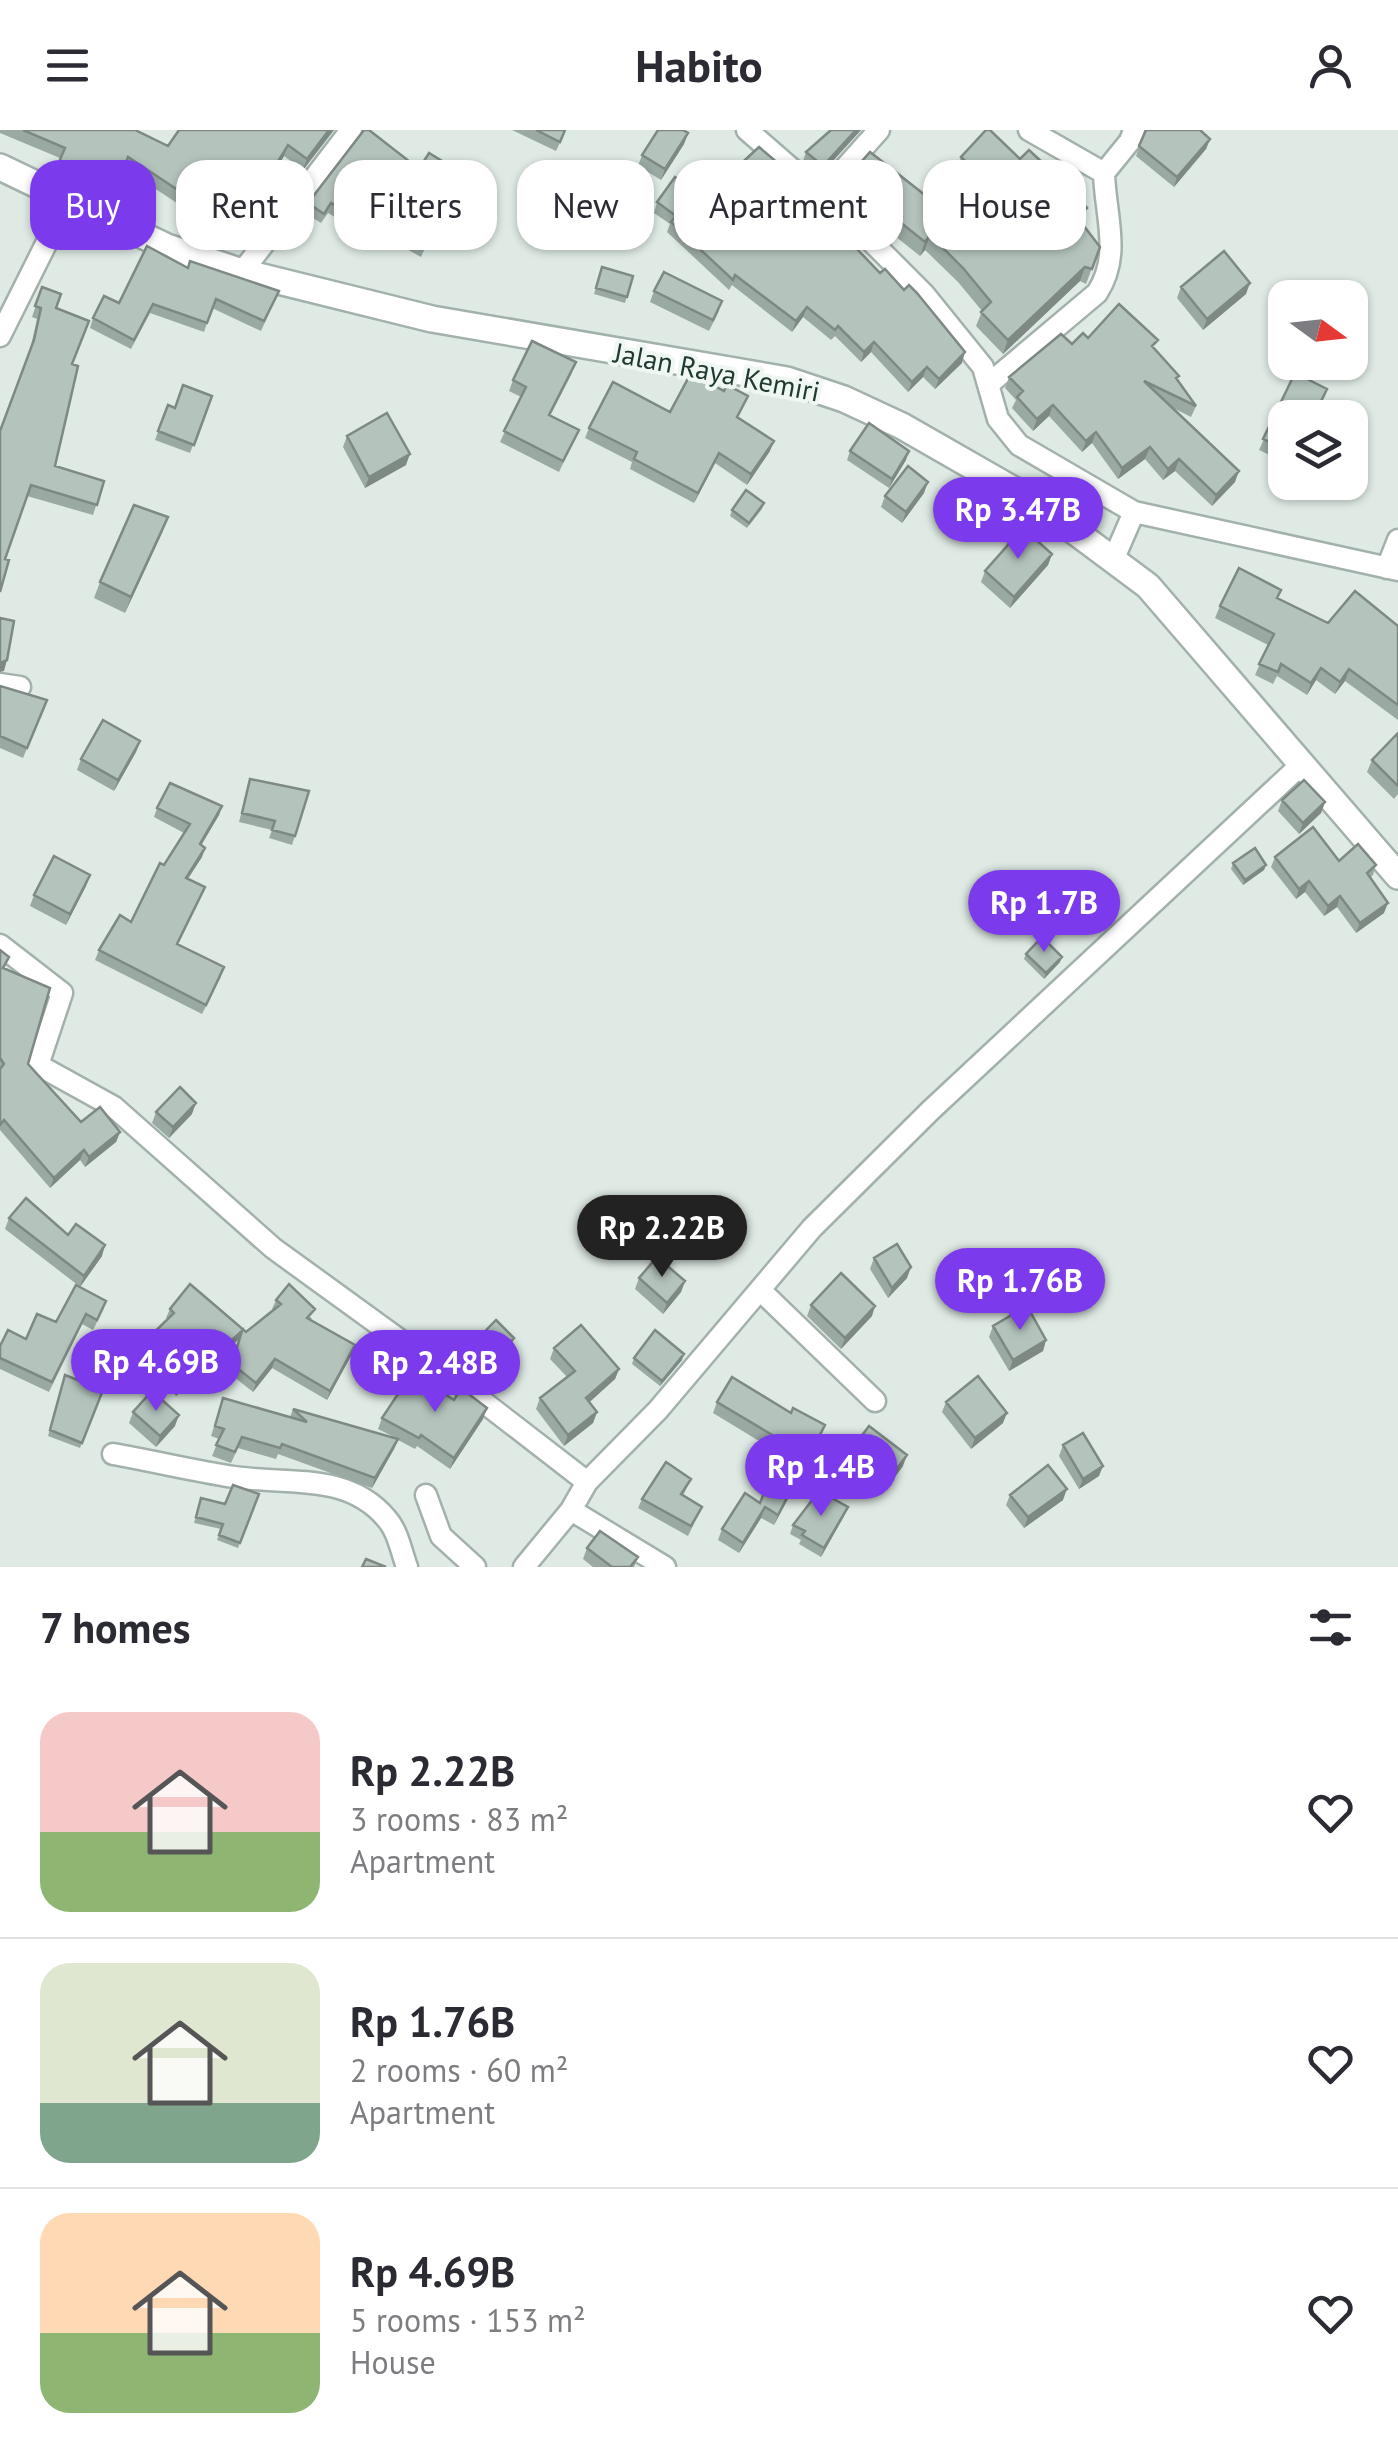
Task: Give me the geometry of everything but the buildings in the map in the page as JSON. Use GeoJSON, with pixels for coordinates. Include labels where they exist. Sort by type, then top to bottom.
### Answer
{"type":"FeatureCollection","features":[{"type":"Feature","properties":{"kind":"street"},"geometry":{"type":"LineString","coordinates":[[242,272],[351,130]]}},
{"type":"Feature","properties":{"kind":"street"},"geometry":{"type":"LineString","coordinates":[[747,130],[780,160]]}},
{"type":"Feature","properties":{"kind":"street"},"geometry":{"type":"LineString","coordinates":[[853,160],[880,130]]}},
{"type":"Feature","properties":{"kind":"street"},"geometry":{"type":"LineString","coordinates":[[1030,130],[1104,172]]}},
{"type":"Feature","properties":{"kind":"street"},"geometry":{"type":"LineString","coordinates":[[990,383],[1098,294],[1108,277],[1111,218],[1104,172],[1130,141],[1134,130]]}},
{"type":"Feature","properties":{"kind":"street","name":"Jalan Raya Kemiri"},"geometry":{"type":"LineString","coordinates":[[0,167],[30,183]]}},
{"type":"Feature","properties":{"kind":"street","name":"Jalan Raya Kemiri"},"geometry":{"type":"LineString","coordinates":[[156,242],[242,272],[432,319],[787,380],[844,399],[902,426],[1038,504],[1126,531],[1183,622],[1398,876]]}},
{"type":"Feature","properties":{"kind":"street"},"geometry":{"type":"LineString","coordinates":[[0,336],[43,250]]}},
{"type":"Feature","properties":{"kind":"street"},"geometry":{"type":"LineString","coordinates":[[877,250],[924,294],[983,367],[1006,433],[1126,531],[1393,569],[1398,540]]}},
{"type":"Feature","properties":{"kind":"street"},"geometry":{"type":"LineString","coordinates":[[524,1567],[571,1510],[587,1482],[658,1410],[812,1228],[931,1110],[1303,763]]}},
{"type":"Feature","properties":{"kind":"street"},"geometry":{"type":"LineString","coordinates":[[0,944],[62,993],[38,1064],[114,1107],[273,1248],[456,1380],[587,1482]]}},
{"type":"Feature","properties":{"kind":"street"},"geometry":{"type":"LineString","coordinates":[[760,1290],[875,1401]]}},
{"type":"Feature","properties":{"kind":"street"},"geometry":{"type":"LineString","coordinates":[[113,1454],[237,1478],[300,1478],[334,1486],[364,1500],[387,1518],[407,1567]]}},
{"type":"Feature","properties":{"kind":"street"},"geometry":{"type":"LineString","coordinates":[[426,1496],[440,1536],[475,1567]]}},
{"type":"Feature","properties":{"kind":"street"},"geometry":{"type":"LineString","coordinates":[[571,1510],[665,1567]]}}]}
